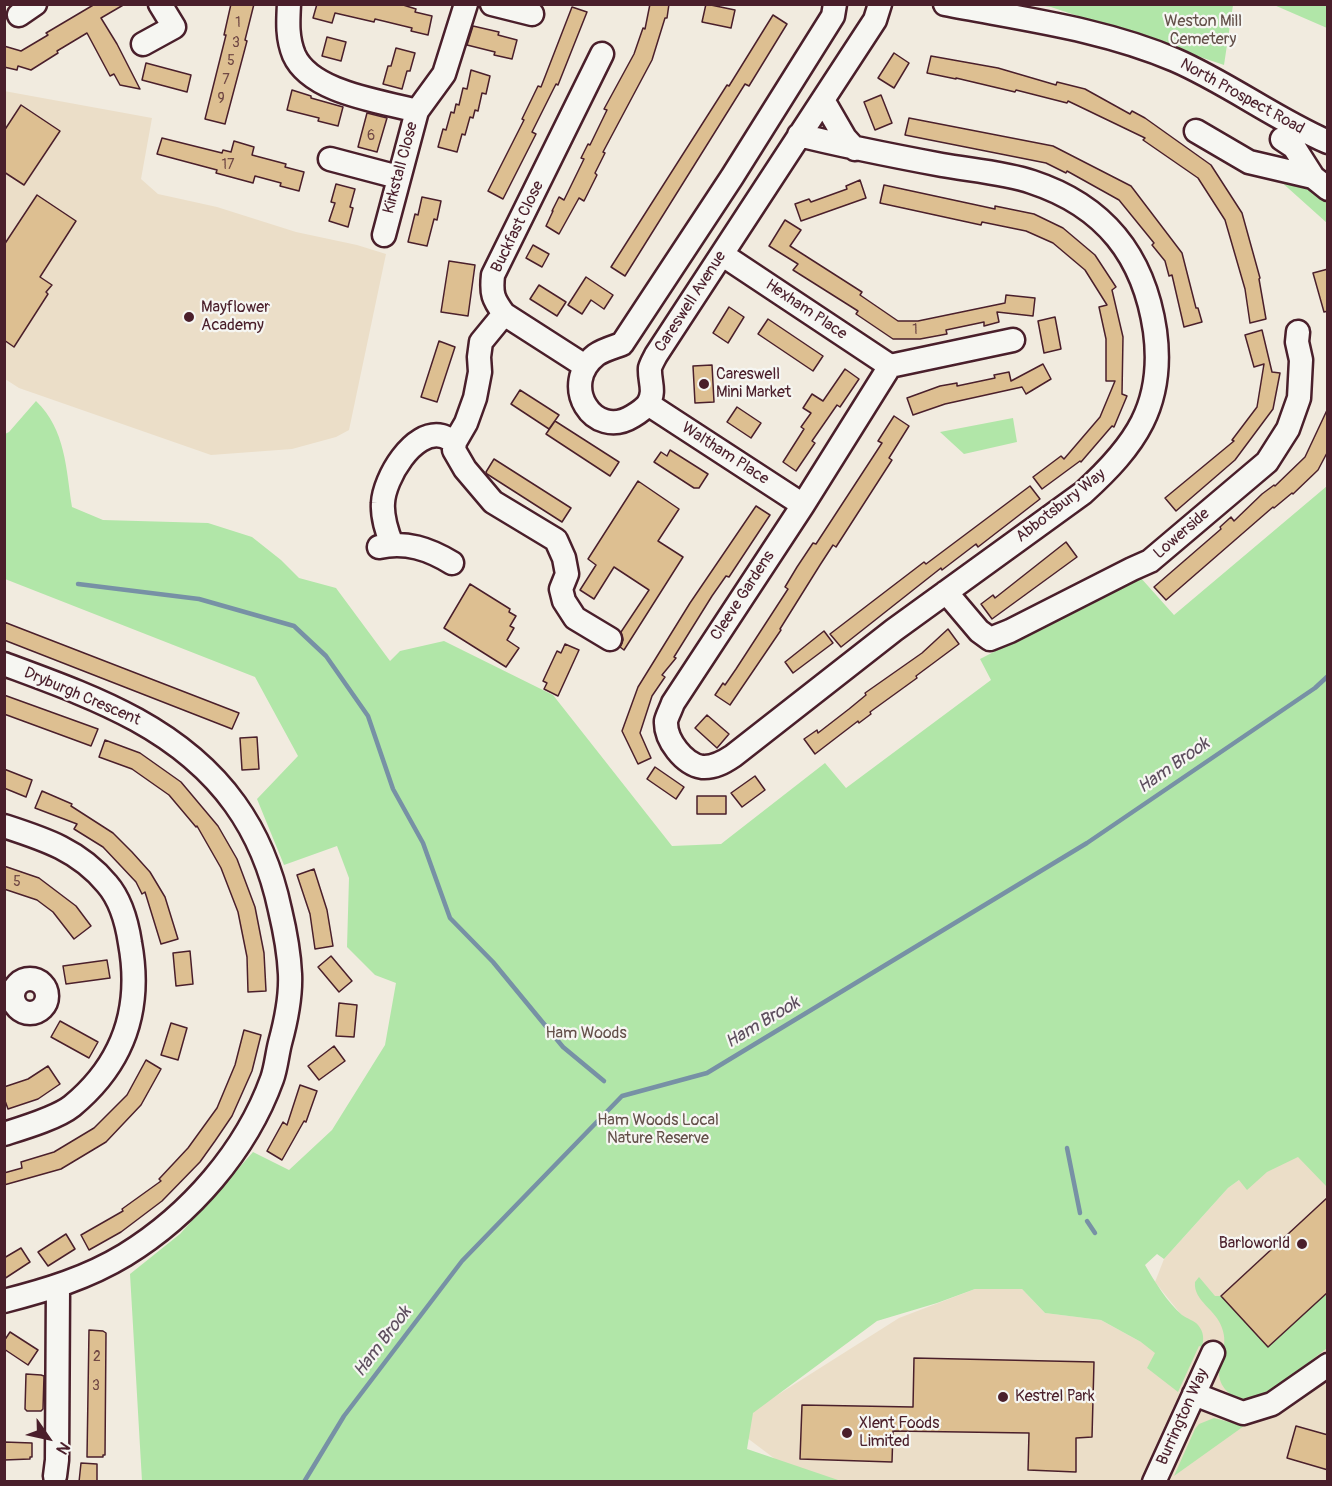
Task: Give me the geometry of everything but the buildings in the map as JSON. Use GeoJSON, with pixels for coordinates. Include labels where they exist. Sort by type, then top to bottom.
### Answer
{"type":"FeatureCollection","features":[{"type":"Feature","properties":{"kind":"street"},"geometry":{"type":"LineString","coordinates":[[143,44],[174,27],[160,4]]}},
{"type":"Feature","properties":{"kind":"street"},"geometry":{"type":"LineString","coordinates":[[289,4],[287,30],[295,56],[307,73],[322,83],[341,91],[417,111]]}},
{"type":"Feature","properties":{"kind":"street","name":"Kirkstall Close"},"geometry":{"type":"LineString","coordinates":[[384,235],[417,111],[444,74],[466,4]]}},
{"type":"Feature","properties":{"kind":"street"},"geometry":{"type":"LineString","coordinates":[[492,4],[532,14]]}},
{"type":"Feature","properties":{"kind":"street"},"geometry":{"type":"LineString","coordinates":[[648,404],[628,419],[610,422],[598,418],[587,409],[580,398],[580,383],[585,366],[598,354],[622,344],[732,177],[829,23],[835,4]]}},
{"type":"Feature","properties":{"kind":"street","name":"Careswell Avenue"},"geometry":{"type":"LineString","coordinates":[[648,404],[653,389],[650,366],[875,20],[880,4]]}},
{"type":"Feature","properties":{"kind":"street","name":"North Prospect Road"},"geometry":{"type":"LineString","coordinates":[[945,4],[1130,43],[1176,60],[1206,75],[1310,135],[1328,142]]}},
{"type":"Feature","properties":{"kind":"street","name":"Buckfast Close"},"geometry":{"type":"LineString","coordinates":[[504,314],[491,291],[493,275],[602,54]]}},
{"type":"Feature","properties":{"kind":"street"},"geometry":{"type":"LineString","coordinates":[[823,100],[845,138],[855,149]]}},
{"type":"Feature","properties":{"kind":"street"},"geometry":{"type":"LineString","coordinates":[[1196,131],[1249,162],[1320,183]]}},
{"type":"Feature","properties":{"kind":"street","name":"Abbotsbury Way"},"geometry":{"type":"LineString","coordinates":[[758,739],[894,630],[1083,493],[1111,468],[1133,440],[1148,413],[1156,382],[1157,347],[1152,312],[1144,284],[1124,248],[1112,232],[1090,212],[1062,194],[1031,182],[855,149],[800,135]]}},
{"type":"Feature","properties":{"kind":"street"},"geometry":{"type":"LineString","coordinates":[[1282,139],[1294,147],[1320,183]]}},
{"type":"Feature","properties":{"kind":"street"},"geometry":{"type":"LineString","coordinates":[[330,159],[398,177]]}},
{"type":"Feature","properties":{"kind":"street","name":"Hexham Place"},"geometry":{"type":"LineString","coordinates":[[723,255],[890,366]]}},
{"type":"Feature","properties":{"kind":"street"},"geometry":{"type":"LineString","coordinates":[[585,366],[504,314],[481,342],[480,372],[475,398],[466,423],[455,442],[454,450],[465,469],[493,502],[556,540],[564,558],[567,574],[561,589],[564,601],[576,618],[610,639]]}},
{"type":"Feature","properties":{"kind":"street","name":"Lowerside"},"geometry":{"type":"LineString","coordinates":[[946,592],[979,631],[990,639],[1150,561],[1267,462],[1288,429],[1299,398],[1301,360],[1297,342],[1298,332]]}},
{"type":"Feature","properties":{"kind":"street"},"geometry":{"type":"LineString","coordinates":[[890,366],[1013,340]]}},
{"type":"Feature","properties":{"kind":"street","name":"Cleeve Gardens"},"geometry":{"type":"LineString","coordinates":[[758,739],[717,765],[702,767],[689,761],[678,752],[669,736],[666,721],[673,704],[890,366]]}},
{"type":"Feature","properties":{"kind":"street","name":"Waltham Place"},"geometry":{"type":"LineString","coordinates":[[648,404],[802,505]]}},
{"type":"Feature","properties":{"kind":"street"},"geometry":{"type":"LineString","coordinates":[[452,563],[429,550],[402,544],[385,546],[389,537],[383,503],[387,487],[399,462],[413,445],[423,439],[440,435],[455,442]]}},
{"type":"Feature","properties":{"kind":"street","name":"Dryburgh Crescent"},"geometry":{"type":"LineString","coordinates":[[4,664],[113,706],[177,745],[212,778],[234,803],[258,840],[276,890],[286,936],[290,976],[285,1025],[272,1079],[249,1127],[228,1160],[202,1191],[166,1225],[125,1255],[58,1287],[4,1302]]}},
{"type":"Feature","properties":{"kind":"street"},"geometry":{"type":"LineString","coordinates":[[4,826],[53,842],[70,851],[107,884],[118,902],[128,928],[135,980],[134,1004],[129,1024],[108,1066],[71,1107],[27,1127],[4,1134]]}},
{"type":"Feature","properties":{"kind":"street"},"geometry":{"type":"LineString","coordinates":[[55,1476],[58,1287]]}},
{"type":"Feature","properties":{"kind":"street","name":"Burrington Way"},"geometry":{"type":"LineString","coordinates":[[1154,1482],[1213,1353]]}},
{"type":"Feature","properties":{"kind":"street"},"geometry":{"type":"LineString","coordinates":[[1194,1394],[1243,1413],[1272,1404],[1328,1365]]}},
{"type":"Feature","properties":{"kind":"shaded area","name":"Mayflower Academy"},"geometry":{"type":"Polygon","coordinates":[[[4,91],[152,118],[141,179],[158,194],[217,207],[296,232],[357,245],[386,254],[349,430],[336,437],[292,449],[211,455],[19,388],[5,379],[4,91]]]}},
{"type":"Feature","properties":{"kind":"shaded area"},"geometry":{"type":"Polygon","coordinates":[[[1301,1144],[1327,1164],[1327,1481],[819,1481],[787,1468],[730,1425],[899,1318],[975,1289],[1022,1289],[1045,1313],[1101,1320],[1141,1342],[1183,1317],[1155,1282],[1164,1259],[1228,1188],[1267,1160],[1301,1144]]]}},
{"type":"Feature","properties":{"kind":"green space","name":"Weston Mill Cemetery"},"geometry":{"type":"Polygon","coordinates":[[[1037,5],[1233,5],[1224,65],[1051,7],[1037,5]]]}},
{"type":"Feature","properties":{"kind":"green space"},"geometry":{"type":"Polygon","coordinates":[[[1274,5],[1327,5],[1327,28],[1274,5]]]}},
{"type":"Feature","properties":{"kind":"green space"},"geometry":{"type":"Polygon","coordinates":[[[1259,162],[1327,181],[1327,223],[1259,162]]]}},
{"type":"Feature","properties":{"kind":"green space","name":"Ham Woods"},"geometry":{"type":"Polygon","coordinates":[[[36,401],[46,412],[59,437],[66,464],[72,507],[103,520],[208,523],[252,537],[299,578],[336,588],[390,661],[400,651],[444,641],[553,695],[672,846],[721,844],[825,763],[846,788],[991,680],[980,659],[1140,577],[1174,615],[1327,486],[1327,1187],[1298,1157],[1267,1172],[1247,1190],[1239,1180],[1228,1188],[1164,1259],[1157,1254],[1145,1265],[1171,1304],[1182,1315],[1196,1323],[1202,1333],[1202,1347],[1199,1346],[1178,1392],[1147,1368],[1155,1353],[1141,1342],[1101,1320],[1045,1313],[1022,1289],[975,1289],[877,1321],[753,1413],[747,1449],[841,1481],[142,1481],[130,1274],[180,1234],[253,1152],[289,1170],[332,1130],[385,1045],[396,983],[375,975],[347,947],[349,878],[337,846],[284,865],[257,799],[298,756],[255,677],[5,579],[5,434],[36,401]]]}},
{"type":"Feature","properties":{"kind":"green space"},"geometry":{"type":"Polygon","coordinates":[[[1013,418],[1017,442],[964,454],[940,432],[1013,418]]]}},
{"type":"Feature","properties":{"kind":"green space"},"geometry":{"type":"Polygon","coordinates":[[[1199,1277],[1215,1296],[1221,1296],[1268,1347],[1327,1292],[1327,1348],[1268,1392],[1250,1400],[1236,1398],[1225,1389],[1220,1379],[1219,1367],[1224,1335],[1219,1322],[1195,1289],[1195,1282],[1199,1277]]]}},
{"type":"Feature","properties":{"kind":"green space"},"geometry":{"type":"Polygon","coordinates":[[[1214,1418],[1244,1426],[1174,1476],[1195,1429],[1199,1424],[1214,1418]]]}},
{"type":"Feature","properties":{"kind":"waterway"},"geometry":{"type":"LineString","coordinates":[[78,584],[199,599],[294,626],[326,656],[368,716],[393,789],[423,843],[450,918],[493,962],[563,1047],[604,1081]]}},
{"type":"Feature","properties":{"kind":"waterway","name":"Ham Brook"},"geometry":{"type":"LineString","coordinates":[[304,1482],[344,1416],[462,1261],[622,1096],[707,1073],[1087,843],[1315,688],[1328,676]]}},
{"type":"Feature","properties":{"kind":"waterway"},"geometry":{"type":"LineString","coordinates":[[1067,1148],[1080,1213]]}},
{"type":"Feature","properties":{"kind":"waterway"},"geometry":{"type":"LineString","coordinates":[[1087,1221],[1095,1233]]}},
{"type":"Feature","properties":{"kind":"place","name":"Mayflower Academy"},"geometry":{"type":"Point","coordinates":[189,317]}},
{"type":"Feature","properties":{"kind":"place","name":"Careswell Mini Market"},"geometry":{"type":"Point","coordinates":[704,384]}},
{"type":"Feature","properties":{"kind":"place","name":"Barloworld"},"geometry":{"type":"Point","coordinates":[1302,1244]}},
{"type":"Feature","properties":{"kind":"place","name":"Kestrel Park"},"geometry":{"type":"Point","coordinates":[1003,1397]}},
{"type":"Feature","properties":{"kind":"place","name":"Xlent Foods Limited"},"geometry":{"type":"Point","coordinates":[847,1433]}},
{"type":"Feature","properties":{"kind":"park label","name":"Ham Woods Local Nature Reserve"},"geometry":{"type":"Point","coordinates":[658,1130]}}]}
